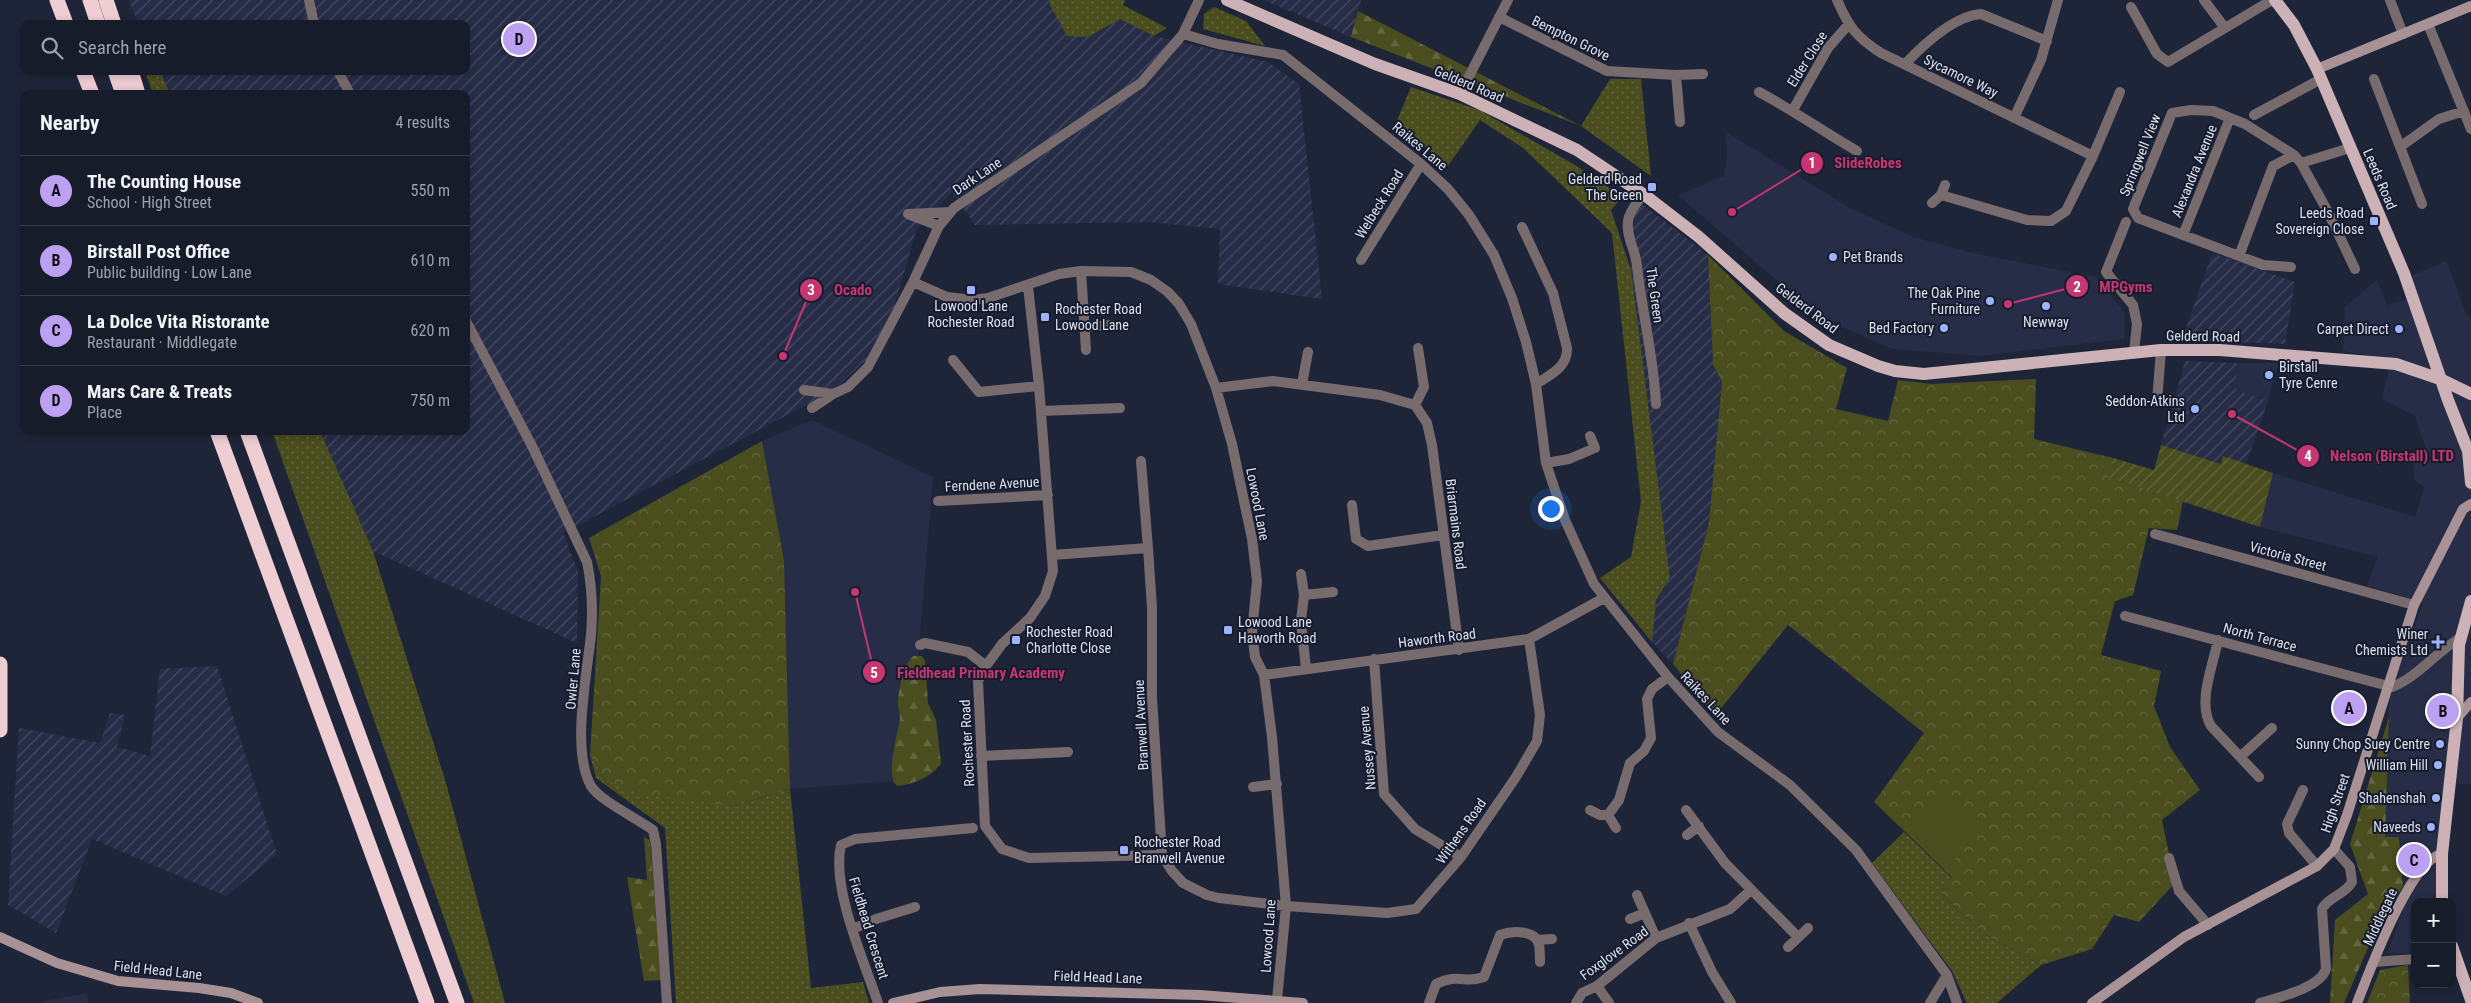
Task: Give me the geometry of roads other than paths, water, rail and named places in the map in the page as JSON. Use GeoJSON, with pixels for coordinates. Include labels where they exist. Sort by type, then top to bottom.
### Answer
{"type":"FeatureCollection","features":[{"type":"Feature","properties":{"kind":"highway"},"geometry":{"type":"LineString","coordinates":[[57,0],[64,20]]}},
{"type":"Feature","properties":{"kind":"highway"},"geometry":{"type":"LineString","coordinates":[[90,0],[97,20]]}},
{"type":"Feature","properties":{"kind":"highway"},"geometry":{"type":"LineString","coordinates":[[106,0],[113,20]]}},
{"type":"Feature","properties":{"kind":"highway"},"geometry":{"type":"LineString","coordinates":[[85,75],[90,90]]}},
{"type":"Feature","properties":{"kind":"highway"},"geometry":{"type":"LineString","coordinates":[[116,75],[122,90]]}},
{"type":"Feature","properties":{"kind":"highway"},"geometry":{"type":"LineString","coordinates":[[132,75],[137,90]]}},
{"type":"Feature","properties":{"kind":"highway"},"geometry":{"type":"LineString","coordinates":[[218,435],[428,1003]]}},
{"type":"Feature","properties":{"kind":"highway"},"geometry":{"type":"LineString","coordinates":[[248,435],[457,1003]]}},
{"type":"Feature","properties":{"kind":"highway"},"geometry":{"type":"LineString","coordinates":[[0,664],[0,730]]}},
{"type":"Feature","properties":{"kind":"main road","name":"Gelderd Road"},"geometry":{"type":"LineString","coordinates":[[1227,0],[1375,64],[1460,94],[1577,150],[1643,194],[1699,237],[1792,318],[1829,345],[1878,366],[1895,371],[1924,374],[2134,352],[2220,350],[2396,364],[2440,379],[2471,394]]}},
{"type":"Feature","properties":{"kind":"main road","name":"Leeds Road"},"geometry":{"type":"LineString","coordinates":[[2273,0],[2294,25],[2319,74],[2404,272],[2440,379],[2468,451],[2471,483]]}},
{"type":"Feature","properties":{"kind":"main road"},"geometry":{"type":"LineString","coordinates":[[2319,74],[2403,34],[2471,6]]}},
{"type":"Feature","properties":{"kind":"main road","name":"High Street"},"geometry":{"type":"LineString","coordinates":[[2092,1003],[2184,937],[2317,866],[2334,849],[2347,815],[2414,605],[2463,509],[2471,504]]}},
{"type":"Feature","properties":{"kind":"main road"},"geometry":{"type":"LineString","coordinates":[[2442,898],[2442,854],[2456,718],[2460,638],[2471,601]]}},
{"type":"Feature","properties":{"kind":"main road"},"geometry":{"type":"LineString","coordinates":[[2456,718],[2471,702]]}},
{"type":"Feature","properties":{"kind":"main road","name":"Middlegate"},"geometry":{"type":"LineString","coordinates":[[2357,1003],[2401,902],[2417,874],[2436,855],[2442,854]]}},
{"type":"Feature","properties":{"kind":"main road","name":"Field Head Lane"},"geometry":{"type":"LineString","coordinates":[[0,937],[57,963],[118,981],[215,990],[231,993],[258,1003]]}},
{"type":"Feature","properties":{"kind":"main road"},"geometry":{"type":"LineString","coordinates":[[2456,960],[2471,1000]]}},
{"type":"Feature","properties":{"kind":"main road","name":"Field Head Lane"},"geometry":{"type":"LineString","coordinates":[[893,1003],[940,992],[980,988],[1180,994],[1303,1003]]}},
{"type":"Feature","properties":{"kind":"street"},"geometry":{"type":"LineString","coordinates":[[310,0],[313,20]]}},
{"type":"Feature","properties":{"kind":"street","name":"Dark Lane"},"geometry":{"type":"LineString","coordinates":[[812,408],[833,394],[848,387],[868,367],[914,282],[939,226],[951,212],[1140,83],[1183,34],[1199,0]]}},
{"type":"Feature","properties":{"kind":"street"},"geometry":{"type":"LineString","coordinates":[[1460,94],[1508,0]]}},
{"type":"Feature","properties":{"kind":"street","name":"Sycamore Way"},"geometry":{"type":"LineString","coordinates":[[1837,0],[1848,25],[1862,40],[1905,64],[2093,156]]}},
{"type":"Feature","properties":{"kind":"street"},"geometry":{"type":"LineString","coordinates":[[2014,118],[2041,60],[2058,0]]}},
{"type":"Feature","properties":{"kind":"street"},"geometry":{"type":"LineString","coordinates":[[2204,0],[2225,28]]}},
{"type":"Feature","properties":{"kind":"street"},"geometry":{"type":"LineString","coordinates":[[2131,7],[2157,54],[2168,62],[2273,0]]}},
{"type":"Feature","properties":{"kind":"street"},"geometry":{"type":"LineString","coordinates":[[2390,0],[2403,34]]}},
{"type":"Feature","properties":{"kind":"street"},"geometry":{"type":"LineString","coordinates":[[1905,64],[1934,38],[1973,14],[1988,16],[2047,40]]}},
{"type":"Feature","properties":{"kind":"street","name":"Bempton Grove"},"geometry":{"type":"LineString","coordinates":[[1500,17],[1607,71],[1676,75],[1703,74]]}},
{"type":"Feature","properties":{"kind":"street"},"geometry":{"type":"LineString","coordinates":[[2428,24],[2471,130]]}},
{"type":"Feature","properties":{"kind":"street","name":"Elder Close"},"geometry":{"type":"LineString","coordinates":[[1793,110],[1828,48],[1848,25]]}},
{"type":"Feature","properties":{"kind":"street","name":"Raikes Lane"},"geometry":{"type":"LineString","coordinates":[[1183,34],[1218,44],[1283,55],[1326,86],[1421,164],[1448,189],[1479,228],[1494,255],[1512,298],[1526,342],[1536,384],[1546,462],[1566,520],[1594,584],[1668,677],[1718,732],[1790,784],[1856,850],[1947,975],[1957,1003]]}},
{"type":"Feature","properties":{"kind":"street"},"geometry":{"type":"LineString","coordinates":[[2254,115],[2319,74]]}},
{"type":"Feature","properties":{"kind":"street"},"geometry":{"type":"LineString","coordinates":[[340,75],[348,90]]}},
{"type":"Feature","properties":{"kind":"street"},"geometry":{"type":"LineString","coordinates":[[1676,75],[1680,122]]}},
{"type":"Feature","properties":{"kind":"street"},"geometry":{"type":"LineString","coordinates":[[2374,80],[2422,204]]}},
{"type":"Feature","properties":{"kind":"street","name":"Elder Close"},"geometry":{"type":"LineString","coordinates":[[1759,92],[1793,110],[1820,130],[1857,151]]}},
{"type":"Feature","properties":{"kind":"street"},"geometry":{"type":"LineString","coordinates":[[1941,195],[2027,220],[2051,220],[2066,211],[2093,156],[2120,92]]}},
{"type":"Feature","properties":{"kind":"street","name":"Springwell View"},"geometry":{"type":"LineString","coordinates":[[2291,268],[2263,265],[2183,235],[2138,218],[2134,209],[2172,112],[2191,110],[2213,111],[2245,124],[2298,159]]}},
{"type":"Feature","properties":{"kind":"street"},"geometry":{"type":"LineString","coordinates":[[2400,147],[2439,119],[2464,111]]}},
{"type":"Feature","properties":{"kind":"street","name":"Alexandra Avenue"},"geometry":{"type":"LineString","coordinates":[[2183,235],[2230,118]]}},
{"type":"Feature","properties":{"kind":"street"},"geometry":{"type":"LineString","coordinates":[[2239,256],[2273,166],[2350,148]]}},
{"type":"Feature","properties":{"kind":"street"},"geometry":{"type":"LineString","coordinates":[[2298,159],[2356,269]]}},
{"type":"Feature","properties":{"kind":"street","name":"Welbeck Road"},"geometry":{"type":"LineString","coordinates":[[1361,260],[1421,164]]}},
{"type":"Feature","properties":{"kind":"street"},"geometry":{"type":"LineString","coordinates":[[1932,203],[1941,195],[1945,185]]}},
{"type":"Feature","properties":{"kind":"street","name":"The Green"},"geometry":{"type":"LineString","coordinates":[[1643,194],[1628,220],[1628,232],[1637,264],[1638,282],[1654,371],[1656,404]]}},
{"type":"Feature","properties":{"kind":"street"},"geometry":{"type":"LineString","coordinates":[[939,226],[908,214],[951,212]]}},
{"type":"Feature","properties":{"kind":"street"},"geometry":{"type":"LineString","coordinates":[[2126,222],[2106,272],[2134,305],[2137,324],[2134,352]]}},
{"type":"Feature","properties":{"kind":"street"},"geometry":{"type":"LineString","coordinates":[[1522,227],[1553,293],[1567,348],[1563,364],[1556,372],[1536,384]]}},
{"type":"Feature","properties":{"kind":"street"},"geometry":{"type":"LineString","coordinates":[[1081,271],[1086,350]]}},
{"type":"Feature","properties":{"kind":"street","name":"Lowood Lane"},"geometry":{"type":"LineString","coordinates":[[914,282],[947,296],[972,300],[988,298],[1059,274],[1081,271],[1131,272],[1151,280],[1168,292],[1179,304],[1191,324],[1216,388],[1232,444],[1252,539],[1257,581],[1252,632],[1255,657],[1264,675],[1277,784],[1286,906],[1277,1000]]}},
{"type":"Feature","properties":{"kind":"street","name":"Rochester Road"},"geometry":{"type":"LineString","coordinates":[[1028,286],[1039,386],[1053,571],[1045,596],[1030,618],[1002,644],[978,681],[985,826],[1002,849],[1029,858],[1162,855]]}},
{"type":"Feature","properties":{"kind":"street"},"geometry":{"type":"LineString","coordinates":[[1084,327],[1112,325]]}},
{"type":"Feature","properties":{"kind":"street","name":"Owler Lane"},"geometry":{"type":"LineString","coordinates":[[470,330],[532,446],[587,562],[591,581],[591,632],[583,706],[582,759],[591,787],[610,803],[652,830],[657,854],[667,1003]]}},
{"type":"Feature","properties":{"kind":"street"},"geometry":{"type":"LineString","coordinates":[[1216,388],[1259,381],[1302,384],[1380,395],[1415,405],[1424,386],[1418,348]]}},
{"type":"Feature","properties":{"kind":"street"},"geometry":{"type":"LineString","coordinates":[[2157,402],[2161,350]]}},
{"type":"Feature","properties":{"kind":"street"},"geometry":{"type":"LineString","coordinates":[[1302,384],[1308,352]]}},
{"type":"Feature","properties":{"kind":"street"},"geometry":{"type":"LineString","coordinates":[[953,360],[979,392],[1039,386]]}},
{"type":"Feature","properties":{"kind":"street"},"geometry":{"type":"LineString","coordinates":[[804,390],[833,394]]}},
{"type":"Feature","properties":{"kind":"street","name":"Briarmains Road"},"geometry":{"type":"LineString","coordinates":[[1415,405],[1427,423],[1432,445],[1460,650]]}},
{"type":"Feature","properties":{"kind":"street"},"geometry":{"type":"LineString","coordinates":[[1041,411],[1120,408]]}},
{"type":"Feature","properties":{"kind":"street"},"geometry":{"type":"LineString","coordinates":[[1546,462],[1569,459],[1595,448],[1590,436]]}},
{"type":"Feature","properties":{"kind":"street","name":"Branwell Avenue"},"geometry":{"type":"LineString","coordinates":[[1141,461],[1152,608],[1152,698],[1162,855]]}},
{"type":"Feature","properties":{"kind":"street","name":"Ferndene Avenue"},"geometry":{"type":"LineString","coordinates":[[938,500],[1048,495]]}},
{"type":"Feature","properties":{"kind":"street"},"geometry":{"type":"LineString","coordinates":[[1352,505],[1356,539],[1368,546],[1443,535]]}},
{"type":"Feature","properties":{"kind":"street","name":"Victoria Street"},"geometry":{"type":"LineString","coordinates":[[2154,534],[2414,605]]}},
{"type":"Feature","properties":{"kind":"street"},"geometry":{"type":"LineString","coordinates":[[1052,555],[1148,548]]}},
{"type":"Feature","properties":{"kind":"street"},"geometry":{"type":"LineString","coordinates":[[1301,574],[1304,595],[1301,621],[1306,669]]}},
{"type":"Feature","properties":{"kind":"street"},"geometry":{"type":"LineString","coordinates":[[1304,595],[1333,592]]}},
{"type":"Feature","properties":{"kind":"street","name":"Haworth Road"},"geometry":{"type":"LineString","coordinates":[[1264,675],[1374,659],[1460,650],[1529,639],[1604,598]]}},
{"type":"Feature","properties":{"kind":"street","name":"North Terrace"},"geometry":{"type":"LineString","coordinates":[[2125,616],[2388,686]]}},
{"type":"Feature","properties":{"kind":"street"},"geometry":{"type":"LineString","coordinates":[[2388,686],[2394,686],[2420,670],[2444,647],[2460,638]]}},
{"type":"Feature","properties":{"kind":"street","name":"Withens Road"},"geometry":{"type":"LineString","coordinates":[[1286,906],[1387,913],[1416,909],[1461,857],[1516,777],[1536,741],[1540,715],[1529,639]]}},
{"type":"Feature","properties":{"kind":"street"},"geometry":{"type":"LineString","coordinates":[[2218,640],[2205,701],[2206,717],[2211,726],[2259,777]]}},
{"type":"Feature","properties":{"kind":"street"},"geometry":{"type":"LineString","coordinates":[[920,645],[925,643],[968,652],[986,666]]}},
{"type":"Feature","properties":{"kind":"street","name":"Nussey Avenue"},"geometry":{"type":"LineString","coordinates":[[1374,659],[1384,794],[1415,829],[1461,857]]}},
{"type":"Feature","properties":{"kind":"street"},"geometry":{"type":"LineString","coordinates":[[1608,815],[1619,800],[1630,763],[1644,751],[1651,738],[1646,699],[1652,689],[1668,677]]}},
{"type":"Feature","properties":{"kind":"street"},"geometry":{"type":"LineString","coordinates":[[2241,756],[2272,728]]}},
{"type":"Feature","properties":{"kind":"street"},"geometry":{"type":"LineString","coordinates":[[981,756],[1068,752]]}},
{"type":"Feature","properties":{"kind":"street"},"geometry":{"type":"LineString","coordinates":[[1253,787],[1277,784]]}},
{"type":"Feature","properties":{"kind":"street"},"geometry":{"type":"LineString","coordinates":[[2303,790],[2287,824],[2289,833],[2317,866]]}},
{"type":"Feature","properties":{"kind":"street"},"geometry":{"type":"LineString","coordinates":[[1590,810],[1600,815],[1608,815]]}},
{"type":"Feature","properties":{"kind":"street"},"geometry":{"type":"LineString","coordinates":[[1686,810],[1726,863],[1798,937]]}},
{"type":"Feature","properties":{"kind":"street"},"geometry":{"type":"LineString","coordinates":[[1608,815],[1616,828]]}},
{"type":"Feature","properties":{"kind":"street"},"geometry":{"type":"LineString","coordinates":[[1687,835],[1699,826]]}},
{"type":"Feature","properties":{"kind":"street","name":"Fieldhead Crescent"},"geometry":{"type":"LineString","coordinates":[[878,1003],[853,929],[839,877],[838,858],[841,845],[854,839],[974,828]]}},
{"type":"Feature","properties":{"kind":"street"},"geometry":{"type":"LineString","coordinates":[[2260,1003],[2314,984],[2324,975],[2326,969],[2322,909],[2325,903],[2346,891],[2352,882],[2350,867],[2334,849]]}},
{"type":"Feature","properties":{"kind":"street"},"geometry":{"type":"LineString","coordinates":[[1162,855],[1183,883],[1207,895],[1286,906]]}},
{"type":"Feature","properties":{"kind":"street"},"geometry":{"type":"LineString","coordinates":[[2169,858],[2179,891],[2208,925]]}},
{"type":"Feature","properties":{"kind":"street","name":"Foxglove Road"},"geometry":{"type":"LineString","coordinates":[[1576,1003],[1582,992],[1597,986],[1656,938],[1689,923],[1730,909],[1751,890]]}},
{"type":"Feature","properties":{"kind":"street"},"geometry":{"type":"LineString","coordinates":[[1637,894],[1656,938]]}},
{"type":"Feature","properties":{"kind":"street"},"geometry":{"type":"LineString","coordinates":[[853,929],[885,916],[915,907]]}},
{"type":"Feature","properties":{"kind":"street"},"geometry":{"type":"LineString","coordinates":[[1630,919],[1645,913]]}},
{"type":"Feature","properties":{"kind":"street"},"geometry":{"type":"LineString","coordinates":[[1689,923],[1712,972],[1731,1003]]}},
{"type":"Feature","properties":{"kind":"street"},"geometry":{"type":"LineString","coordinates":[[1788,947],[1808,928]]}},
{"type":"Feature","properties":{"kind":"street"},"geometry":{"type":"LineString","coordinates":[[1429,1003],[1436,984],[1457,977],[1474,980],[1484,977],[1500,935],[1514,931],[1529,934],[1537,940],[1552,939]]}},
{"type":"Feature","properties":{"kind":"street"},"geometry":{"type":"LineString","coordinates":[[1537,940],[1540,962]]}},
{"type":"Feature","properties":{"kind":"street"},"geometry":{"type":"LineString","coordinates":[[2374,962],[2411,959]]}},
{"type":"Feature","properties":{"kind":"street"},"geometry":{"type":"LineString","coordinates":[[1930,1003],[1947,975]]}},
{"type":"Feature","properties":{"kind":"street"},"geometry":{"type":"LineString","coordinates":[[1597,986],[1609,1003]]}},
{"type":"Feature","properties":{"kind":"place","name":"Mars Care & Treats"},"geometry":{"type":"Point","coordinates":[519,39]}},
{"type":"Feature","properties":{"kind":"place","name":"Gelderd Road The Green"},"geometry":{"type":"Point","coordinates":[1652,187]}},
{"type":"Feature","properties":{"kind":"place","name":"SlideRobes"},"geometry":{"type":"Point","coordinates":[1732,212]}},
{"type":"Feature","properties":{"kind":"place","name":"Leeds Road Sovereign Close"},"geometry":{"type":"Point","coordinates":[2374,221]}},
{"type":"Feature","properties":{"kind":"place","name":"Pet Brands"},"geometry":{"type":"Point","coordinates":[1833,257]}},
{"type":"Feature","properties":{"kind":"place","name":"Lowood Lane Rochester Road"},"geometry":{"type":"Point","coordinates":[971,290]}},
{"type":"Feature","properties":{"kind":"place","name":"The Oak Pine Furniture"},"geometry":{"type":"Point","coordinates":[1990,301]}},
{"type":"Feature","properties":{"kind":"place","name":"MPGyms"},"geometry":{"type":"Point","coordinates":[2008,304]}},
{"type":"Feature","properties":{"kind":"place","name":"Newway"},"geometry":{"type":"Point","coordinates":[2046,306]}},
{"type":"Feature","properties":{"kind":"place","name":"Rochester Road Lowood Lane"},"geometry":{"type":"Point","coordinates":[1045,317]}},
{"type":"Feature","properties":{"kind":"place","name":"Bed Factory"},"geometry":{"type":"Point","coordinates":[1944,328]}},
{"type":"Feature","properties":{"kind":"place","name":"Carpet Direct"},"geometry":{"type":"Point","coordinates":[2399,329]}},
{"type":"Feature","properties":{"kind":"place","name":"Ocado"},"geometry":{"type":"Point","coordinates":[783,356]}},
{"type":"Feature","properties":{"kind":"place","name":"Birstall Tyre Cenre"},"geometry":{"type":"Point","coordinates":[2269,375]}},
{"type":"Feature","properties":{"kind":"place","name":"Seddon-Atkins Ltd"},"geometry":{"type":"Point","coordinates":[2195,409]}},
{"type":"Feature","properties":{"kind":"place","name":"Nelson (Birstall) LTD"},"geometry":{"type":"Point","coordinates":[2232,414]}},
{"type":"Feature","properties":{"kind":"place","name":"Fieldhead Primary Academy"},"geometry":{"type":"Point","coordinates":[855,592]}},
{"type":"Feature","properties":{"kind":"place","name":"Lowood Lane Haworth Road"},"geometry":{"type":"Point","coordinates":[1228,630]}},
{"type":"Feature","properties":{"kind":"place","name":"Rochester Road Charlotte Close"},"geometry":{"type":"Point","coordinates":[1016,640]}},
{"type":"Feature","properties":{"kind":"place","name":"Winer Chemists Ltd"},"geometry":{"type":"Point","coordinates":[2438,642]}},
{"type":"Feature","properties":{"kind":"place","name":"The Counting House"},"geometry":{"type":"Point","coordinates":[2349,708]}},
{"type":"Feature","properties":{"kind":"place","name":"Birstall Post Office"},"geometry":{"type":"Point","coordinates":[2443,711]}},
{"type":"Feature","properties":{"kind":"place","name":"Sunny Chop Suey Centre"},"geometry":{"type":"Point","coordinates":[2440,744]}},
{"type":"Feature","properties":{"kind":"place","name":"William Hill"},"geometry":{"type":"Point","coordinates":[2438,765]}},
{"type":"Feature","properties":{"kind":"place","name":"Shahenshah"},"geometry":{"type":"Point","coordinates":[2436,798]}},
{"type":"Feature","properties":{"kind":"place","name":"Naveeds"},"geometry":{"type":"Point","coordinates":[2431,827]}},
{"type":"Feature","properties":{"kind":"place","name":"Rochester Road Branwell Avenue"},"geometry":{"type":"Point","coordinates":[1124,850]}},
{"type":"Feature","properties":{"kind":"place","name":"La Dolce Vita Ristorante"},"geometry":{"type":"Point","coordinates":[2414,860]}}]}
